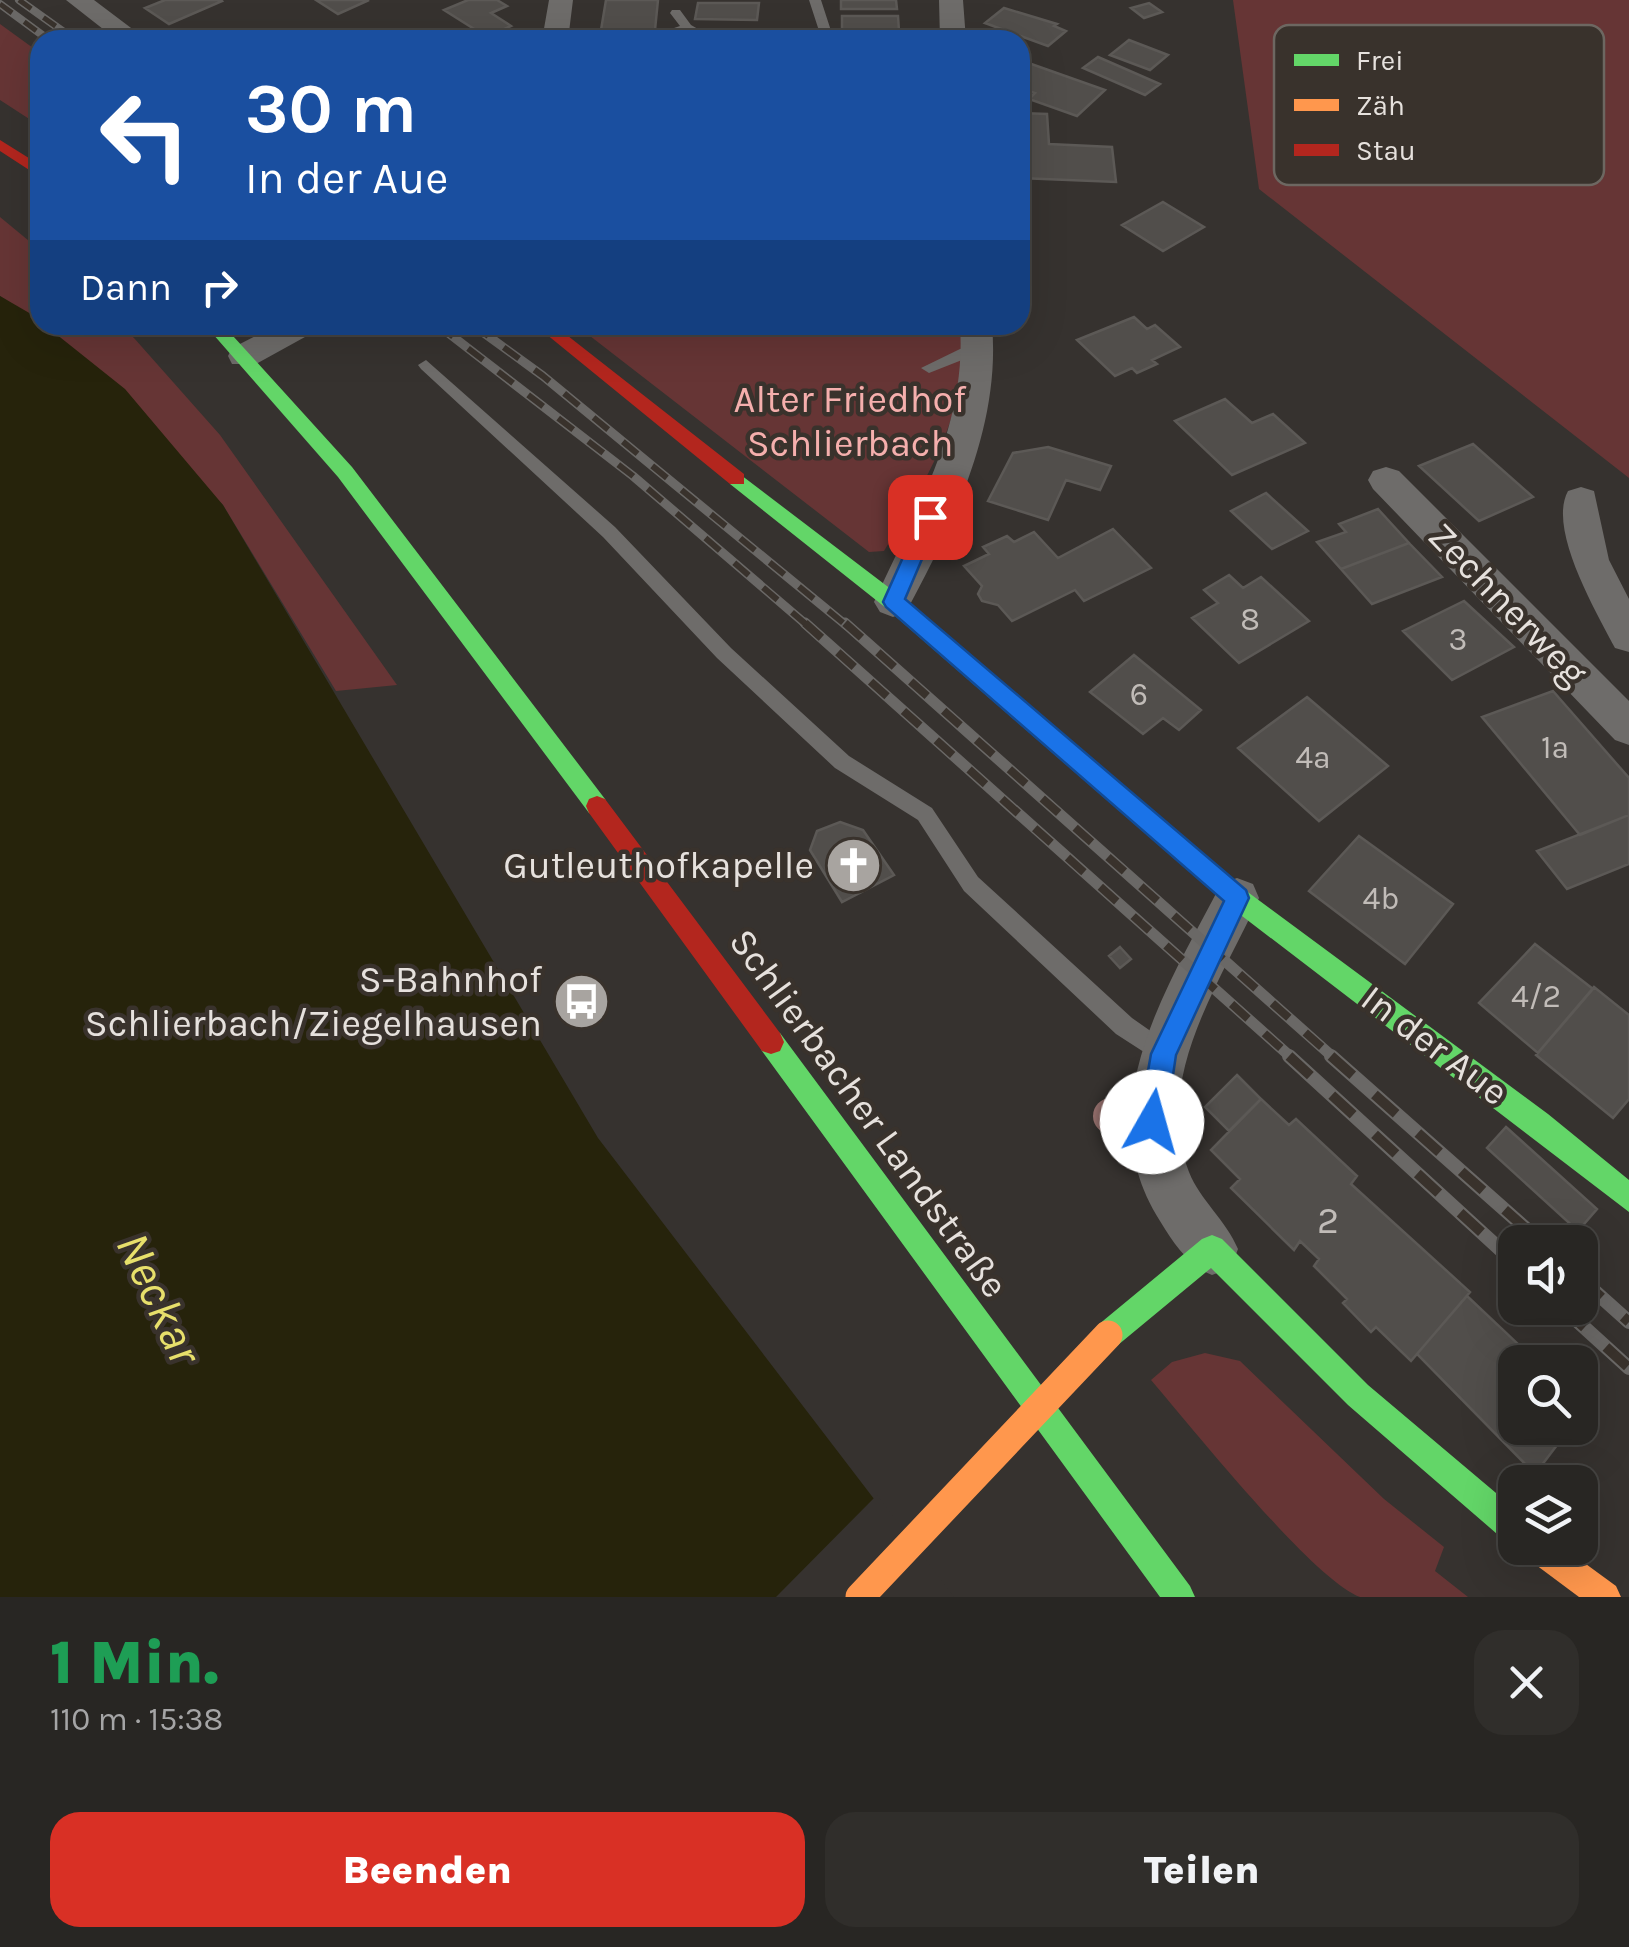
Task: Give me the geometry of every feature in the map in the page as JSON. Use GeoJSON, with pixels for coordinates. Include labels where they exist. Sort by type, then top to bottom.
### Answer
{"type":"FeatureCollection","features":[{"type":"Feature","properties":{"kind":"street"},"geometry":{"type":"LineString","coordinates":[[78,0],[120,30]]}},
{"type":"Feature","properties":{"kind":"street"},"geometry":{"type":"LineString","coordinates":[[559,30],[561,0]]}},
{"type":"Feature","properties":{"kind":"street"},"geometry":{"type":"LineString","coordinates":[[951,0],[952,30]]}},
{"type":"Feature","properties":{"kind":"street"},"geometry":{"type":"LineString","coordinates":[[0,144],[30,165]]}},
{"type":"Feature","properties":{"kind":"street","name":"Schlierbacher Landstraße"},"geometry":{"type":"LineString","coordinates":[[222,335],[344,472],[576,777],[1179,1597]]}},
{"type":"Feature","properties":{"kind":"street"},"geometry":{"type":"LineString","coordinates":[[244,356],[284,335]]}},
{"type":"Feature","properties":{"kind":"street","name":"In der Aue"},"geometry":{"type":"LineString","coordinates":[[556,335],[894,602],[1238,898],[1539,1123],[1629,1198]]}},
{"type":"Feature","properties":{"kind":"street"},"geometry":{"type":"LineString","coordinates":[[894,602],[964,444],[979,339]]}},
{"type":"Feature","properties":{"kind":"street","name":"Zechnerweg"},"geometry":{"type":"LineString","coordinates":[[1386,480],[1629,728]]}},
{"type":"Feature","properties":{"kind":"street","name":"Zechnerweg"},"geometry":{"type":"LineString","coordinates":[[1581,500],[1590,560],[1629,637]]}},
{"type":"Feature","properties":{"kind":"street"},"geometry":{"type":"LineString","coordinates":[[1238,898],[1164,1054],[1152,1104],[1156,1146],[1169,1188],[1212,1249],[1276,1320],[1352,1393],[1498,1514]]}},
{"type":"Feature","properties":{"kind":"street"},"geometry":{"type":"LineString","coordinates":[[860,1597],[1108,1335],[1212,1249]]}},
{"type":"Feature","properties":{"kind":"street"},"geometry":{"type":"LineString","coordinates":[[1562,1565],[1605,1597]]}},
{"type":"Feature","properties":{"kind":"street","name":"Schlierbacher Landstraße"},"geometry":{"type":"LineString","coordinates":[[1163,1574],[1189,1597]]}},
{"type":"Feature","properties":{"kind":"lane"},"geometry":{"type":"LineString","coordinates":[[814,0],[824,30]]}},
{"type":"Feature","properties":{"kind":"lane"},"geometry":{"type":"LineString","coordinates":[[676,13],[691,30]]}},
{"type":"Feature","properties":{"kind":"lane"},"geometry":{"type":"LineString","coordinates":[[680,30],[687,28]]}},
{"type":"Feature","properties":{"kind":"lane"},"geometry":{"type":"LineString","coordinates":[[928,368],[966,353],[979,339]]}},
{"type":"Feature","properties":{"kind":"lane"},"geometry":{"type":"LineString","coordinates":[[426,365],[576,501],[724,653],[842,762],[925,814],[971,884],[1124,1026],[1164,1054]]}},
{"type":"Feature","properties":{"kind":"green space"},"geometry":{"type":"Polygon","coordinates":[[[1233,0],[1629,0],[1629,478],[1259,189],[1233,0]]]}},
{"type":"Feature","properties":{"kind":"green space"},"geometry":{"type":"Polygon","coordinates":[[[0,24],[30,46],[30,120],[0,100],[0,24]]]}},
{"type":"Feature","properties":{"kind":"green space"},"geometry":{"type":"Polygon","coordinates":[[[0,217],[30,242],[30,316],[0,296],[0,217]]]}},
{"type":"Feature","properties":{"kind":"green space"},"geometry":{"type":"Polygon","coordinates":[[[54,335],[134,338],[220,435],[397,685],[336,691],[223,505],[54,335]]]}},
{"type":"Feature","properties":{"kind":"green space","name":"Alter Friedhof Schlierbach"},"geometry":{"type":"Polygon","coordinates":[[[589,335],[961,335],[959,388],[941,445],[884,551],[869,552],[589,335]]]}},
{"type":"Feature","properties":{"kind":"green space"},"geometry":{"type":"Polygon","coordinates":[[[1205,1353],[1240,1361],[1384,1499],[1444,1547],[1435,1571],[1468,1597],[1360,1597],[1313,1562],[1252,1499],[1151,1380],[1172,1362],[1205,1353]]]}},
{"type":"Feature","properties":{"kind":"water","name":"Neckar"},"geometry":{"type":"Polygon","coordinates":[[[0,296],[30,313],[30,335],[57,335],[125,389],[223,505],[598,1138],[949,1597],[0,1597],[0,296]]]}},
{"type":"Feature","properties":{"kind":"pier"},"geometry":{"type":"Polygon","coordinates":[[[877,1495],[954,1597],[776,1597],[877,1495]]]}},
{"type":"Feature","properties":{"kind":"building"},"geometry":{"type":"Polygon","coordinates":[[[165,0],[222,1],[169,24],[145,8],[165,0]]]}},
{"type":"Feature","properties":{"kind":"building"},"geometry":{"type":"Polygon","coordinates":[[[316,0],[369,0],[338,14],[316,0]]]}},
{"type":"Feature","properties":{"kind":"building"},"geometry":{"type":"Polygon","coordinates":[[[468,0],[497,0],[507,6],[491,13],[511,26],[476,30],[444,10],[468,0]]]}},
{"type":"Feature","properties":{"kind":"building"},"geometry":{"type":"Polygon","coordinates":[[[606,0],[658,0],[655,30],[601,30],[606,0]]]}},
{"type":"Feature","properties":{"kind":"building"},"geometry":{"type":"Polygon","coordinates":[[[841,0],[896,0],[897,9],[841,9],[841,0]]]}},
{"type":"Feature","properties":{"kind":"building"},"geometry":{"type":"Polygon","coordinates":[[[698,3],[759,3],[757,20],[695,19],[698,3]]]}},
{"type":"Feature","properties":{"kind":"building"},"geometry":{"type":"Polygon","coordinates":[[[1149,3],[1162,12],[1144,18],[1131,8],[1149,3]]]}},
{"type":"Feature","properties":{"kind":"building"},"geometry":{"type":"Polygon","coordinates":[[[1004,8],[1057,24],[1054,26],[1066,31],[1048,46],[1030,39],[1030,30],[1004,30],[985,23],[1004,8]]]}},
{"type":"Feature","properties":{"kind":"building"},"geometry":{"type":"Polygon","coordinates":[[[842,16],[898,16],[899,30],[842,30],[842,16]]]}},
{"type":"Feature","properties":{"kind":"building"},"geometry":{"type":"Polygon","coordinates":[[[1129,40],[1168,55],[1150,70],[1110,55],[1129,40]]]}},
{"type":"Feature","properties":{"kind":"building"},"geometry":{"type":"Polygon","coordinates":[[[1098,57],[1160,84],[1145,95],[1083,68],[1098,57]]]}},
{"type":"Feature","properties":{"kind":"building"},"geometry":{"type":"Polygon","coordinates":[[[1030,64],[1105,90],[1077,116],[1030,99],[1035,93],[1030,91],[1030,64]]]}},
{"type":"Feature","properties":{"kind":"building"},"geometry":{"type":"Polygon","coordinates":[[[1030,113],[1047,114],[1049,144],[1112,147],[1116,182],[1030,178],[1030,113]]]}},
{"type":"Feature","properties":{"kind":"building"},"geometry":{"type":"Polygon","coordinates":[[[1163,202],[1204,227],[1163,251],[1122,225],[1163,202]]]}},
{"type":"Feature","properties":{"kind":"building"},"geometry":{"type":"Polygon","coordinates":[[[1134,317],[1147,329],[1155,325],[1180,347],[1152,360],[1157,364],[1137,373],[1132,368],[1115,376],[1077,340],[1134,317]]]}},
{"type":"Feature","properties":{"kind":"building"},"geometry":{"type":"Polygon","coordinates":[[[1225,399],[1252,423],[1273,414],[1305,443],[1232,475],[1175,421],[1225,399]]]}},
{"type":"Feature","properties":{"kind":"building"},"geometry":{"type":"Polygon","coordinates":[[[1473,444],[1533,497],[1479,521],[1419,466],[1473,444]]]}},
{"type":"Feature","properties":{"kind":"building"},"geometry":{"type":"Polygon","coordinates":[[[1048,447],[1111,466],[1100,490],[1066,480],[1048,520],[988,501],[1013,453],[1048,447]]]}},
{"type":"Feature","properties":{"kind":"building"},"geometry":{"type":"Polygon","coordinates":[[[1266,493],[1308,531],[1272,549],[1231,511],[1266,493]]]}},
{"type":"Feature","properties":{"kind":"building"},"geometry":{"type":"Polygon","coordinates":[[[1378,509],[1409,543],[1341,569],[1317,542],[1346,532],[1339,524],[1378,509]]]}},
{"type":"Feature","properties":{"kind":"building"},"geometry":{"type":"Polygon","coordinates":[[[1113,529],[1151,568],[1084,601],[1075,590],[1012,621],[998,605],[982,601],[978,594],[982,586],[964,566],[989,554],[983,547],[1007,536],[1014,542],[1034,532],[1058,558],[1113,529]]]}},
{"type":"Feature","properties":{"kind":"building"},"geometry":{"type":"Polygon","coordinates":[[[1409,543],[1442,577],[1372,604],[1341,569],[1409,543]]]}},
{"type":"Feature","properties":{"kind":"building"},"geometry":{"type":"Polygon","coordinates":[[[1229,575],[1243,588],[1261,577],[1309,621],[1239,663],[1192,618],[1218,603],[1204,590],[1229,575]]]}},
{"type":"Feature","properties":{"kind":"building"},"geometry":{"type":"Polygon","coordinates":[[[1464,601],[1514,647],[1452,680],[1403,631],[1464,601]]]}},
{"type":"Feature","properties":{"kind":"building"},"geometry":{"type":"Polygon","coordinates":[[[1134,655],[1201,710],[1179,730],[1163,718],[1143,734],[1090,692],[1134,655]]]}},
{"type":"Feature","properties":{"kind":"building"},"geometry":{"type":"Polygon","coordinates":[[[1553,691],[1629,778],[1629,815],[1580,835],[1482,717],[1553,691]]]}},
{"type":"Feature","properties":{"kind":"building"},"geometry":{"type":"Polygon","coordinates":[[[1307,697],[1388,766],[1319,821],[1238,748],[1307,697]]]}},
{"type":"Feature","properties":{"kind":"building"},"geometry":{"type":"Polygon","coordinates":[[[1629,815],[1629,864],[1567,889],[1537,851],[1629,815]]]}},
{"type":"Feature","properties":{"kind":"building","name":"Gutleuthofkapelle"},"geometry":{"type":"Polygon","coordinates":[[[840,822],[863,830],[894,875],[842,902],[810,850],[817,831],[840,822]]]}},
{"type":"Feature","properties":{"kind":"building"},"geometry":{"type":"Polygon","coordinates":[[[1359,836],[1453,904],[1405,964],[1309,891],[1359,836]]]}},
{"type":"Feature","properties":{"kind":"building"},"geometry":{"type":"Polygon","coordinates":[[[1535,944],[1593,989],[1538,1053],[1479,1003],[1535,944]]]}},
{"type":"Feature","properties":{"kind":"building"},"geometry":{"type":"Polygon","coordinates":[[[1120,947],[1131,959],[1120,968],[1109,956],[1120,947]]]}},
{"type":"Feature","properties":{"kind":"building"},"geometry":{"type":"Polygon","coordinates":[[[1594,987],[1629,1015],[1629,1099],[1613,1118],[1536,1055],[1594,987]]]}},
{"type":"Feature","properties":{"kind":"building"},"geometry":{"type":"Polygon","coordinates":[[[1237,1075],[1261,1099],[1229,1131],[1205,1107],[1237,1075]]]}},
{"type":"Feature","properties":{"kind":"building"},"geometry":{"type":"Polygon","coordinates":[[[1261,1099],[1289,1125],[1296,1119],[1357,1176],[1351,1184],[1470,1292],[1411,1361],[1376,1327],[1371,1332],[1343,1303],[1347,1299],[1314,1266],[1319,1259],[1300,1241],[1294,1250],[1231,1188],[1240,1179],[1211,1150],[1261,1099]]]}},
{"type":"Feature","properties":{"kind":"building"},"geometry":{"type":"Polygon","coordinates":[[[1506,1127],[1597,1209],[1583,1225],[1571,1225],[1487,1148],[1506,1127]]]}},
{"type":"Feature","properties":{"kind":"building"},"geometry":{"type":"Polygon","coordinates":[[[1467,1296],[1519,1345],[1498,1345],[1498,1436],[1417,1354],[1467,1296]]]}},
{"type":"Feature","properties":{"kind":"building"},"geometry":{"type":"Polygon","coordinates":[[[1506,1445],[1557,1445],[1542,1465],[1526,1465],[1506,1445]]]}},
{"type":"Feature","properties":{"kind":"railway"},"geometry":{"type":"LineString","coordinates":[[19,0],[61,30]]}},
{"type":"Feature","properties":{"kind":"railway"},"geometry":{"type":"LineString","coordinates":[[0,4],[35,30]]}},
{"type":"Feature","properties":{"kind":"railway"},"geometry":{"type":"LineString","coordinates":[[451,335],[633,476],[808,626]]}},
{"type":"Feature","properties":{"kind":"railway"},"geometry":{"type":"LineString","coordinates":[[487,335],[543,376],[847,626]]}},
{"type":"Feature","properties":{"kind":"railway"},"geometry":{"type":"LineString","coordinates":[[805,623],[1292,1058]]}},
{"type":"Feature","properties":{"kind":"railway"},"geometry":{"type":"LineString","coordinates":[[845,623],[1334,1058]]}},
{"type":"Feature","properties":{"kind":"railway"},"geometry":{"type":"LineString","coordinates":[[1289,1056],[1498,1247]]}},
{"type":"Feature","properties":{"kind":"railway"},"geometry":{"type":"LineString","coordinates":[[1331,1056],[1522,1225]]}},
{"type":"Feature","properties":{"kind":"railway"},"geometry":{"type":"LineString","coordinates":[[1598,1294],[1629,1322]]}},
{"type":"Feature","properties":{"kind":"railway"},"geometry":{"type":"LineString","coordinates":[[1582,1325],[1629,1368]]}},
{"type":"Feature","properties":{"kind":"traffic: fast"},"geometry":{"type":"LineString","coordinates":[[222,335],[345,472],[597,806]]}},
{"type":"Feature","properties":{"kind":"traffic: fast"},"geometry":{"type":"LineString","coordinates":[[737,479],[893,602],[1237,898],[1539,1123],[1629,1198]]}},
{"type":"Feature","properties":{"kind":"traffic: fast"},"geometry":{"type":"LineString","coordinates":[[771,1042],[1179,1597]]}},
{"type":"Feature","properties":{"kind":"traffic: fast"},"geometry":{"type":"LineString","coordinates":[[1108,1335],[1212,1249],[1358,1395],[1498,1514]]}},
{"type":"Feature","properties":{"kind":"traffic: slow"},"geometry":{"type":"LineString","coordinates":[[860,1597],[1108,1335]]}},
{"type":"Feature","properties":{"kind":"traffic: slow"},"geometry":{"type":"LineString","coordinates":[[1562,1565],[1605,1597]]}},
{"type":"Feature","properties":{"kind":"traffic: jam"},"geometry":{"type":"LineString","coordinates":[[0,144],[30,165]]}},
{"type":"Feature","properties":{"kind":"traffic: jam"},"geometry":{"type":"LineString","coordinates":[[556,335],[737,479]]}},
{"type":"Feature","properties":{"kind":"traffic: jam"},"geometry":{"type":"LineString","coordinates":[[597,806],[771,1042]]}},
{"type":"Feature","properties":{"kind":"place","name":"Gutleuthofkapelle"},"geometry":{"type":"Point","coordinates":[853,865]}},
{"type":"Feature","properties":{"kind":"place","name":"S-Bahnhof Schlierbach/Ziegelhausen"},"geometry":{"type":"Point","coordinates":[581,1001]}},
{"type":"Feature","properties":{"kind":"route"},"geometry":{"type":"LineString","coordinates":[[930,517],[894,602],[1238,898],[1164,1054],[1154,1090],[1152,1122]]}}]}
